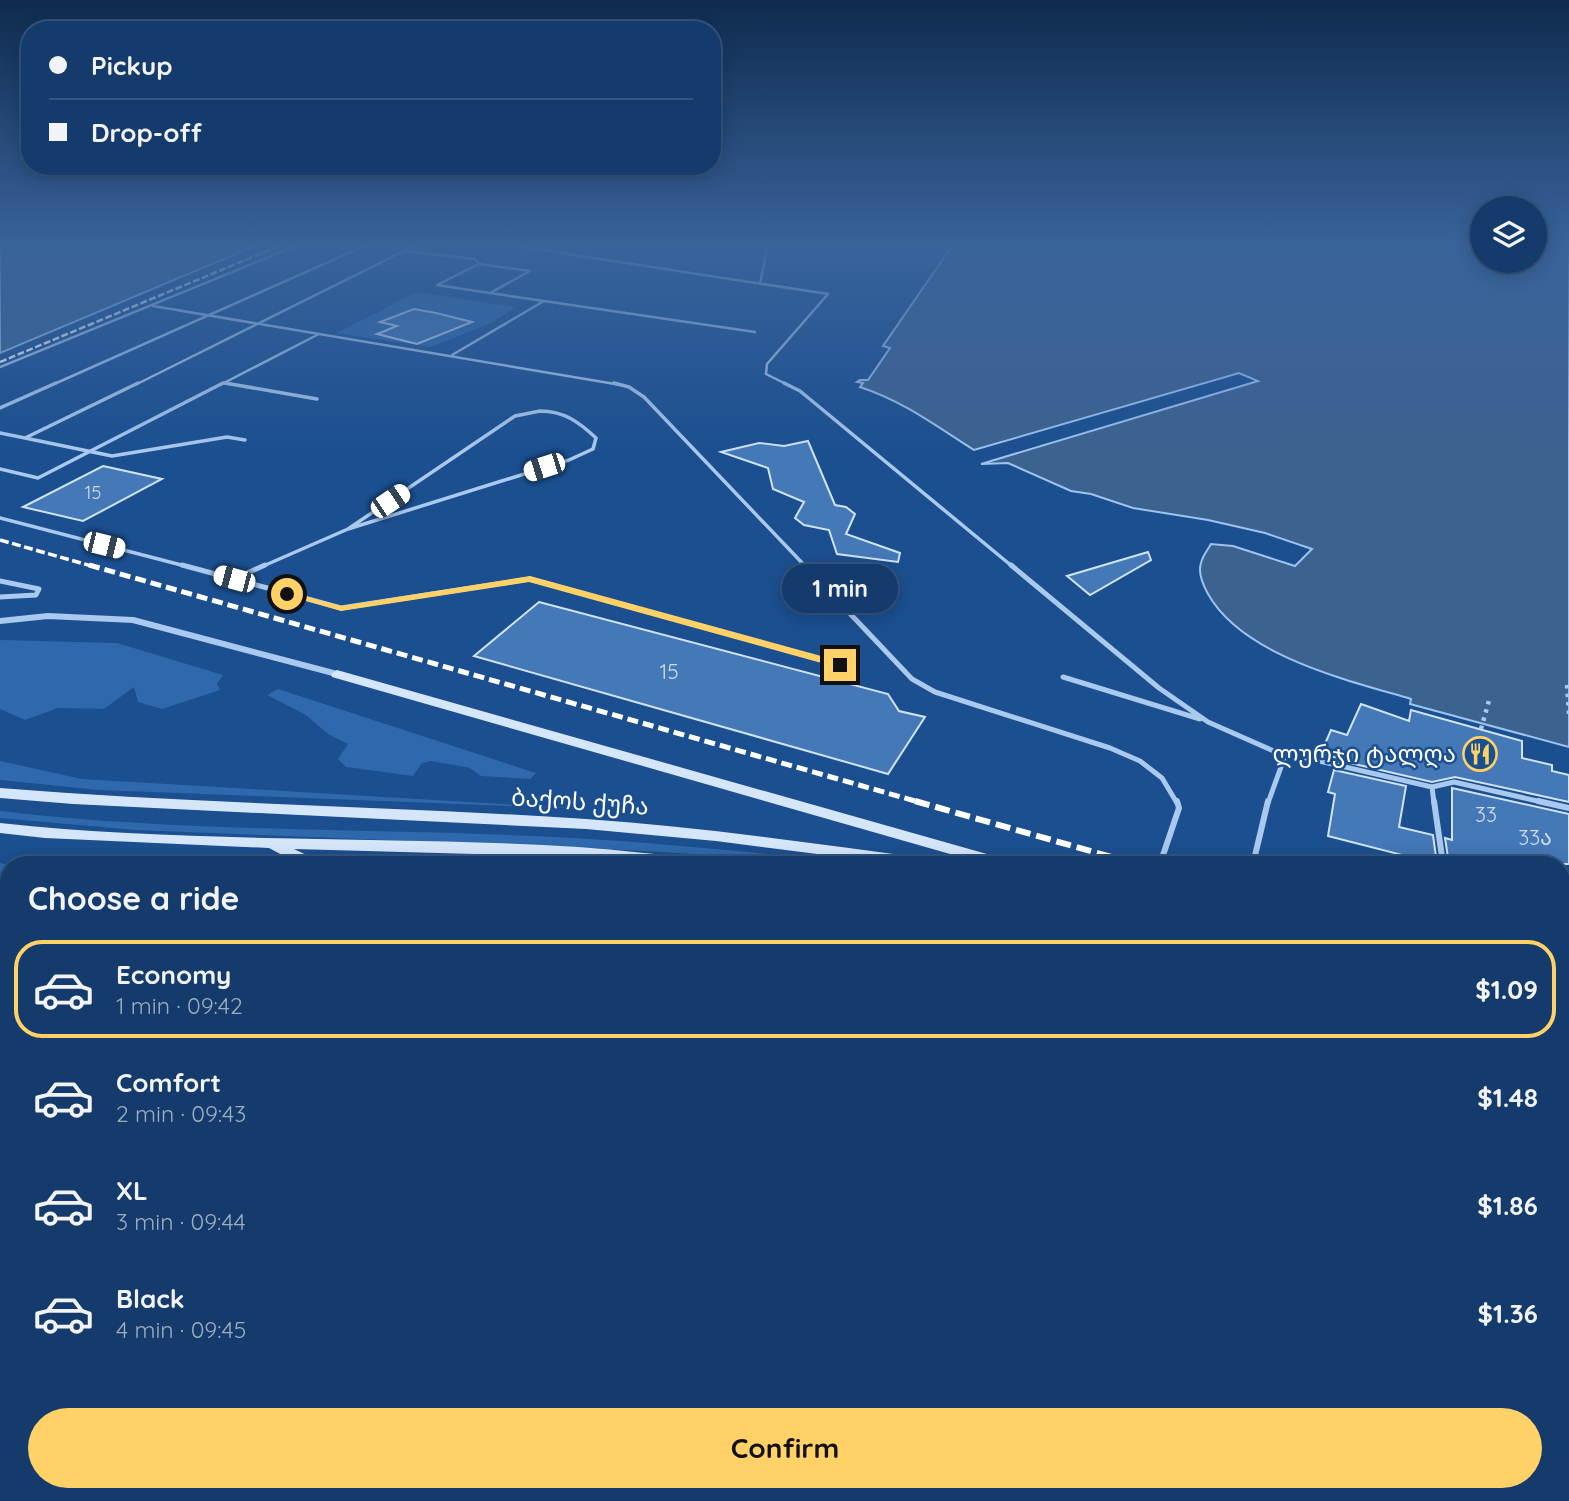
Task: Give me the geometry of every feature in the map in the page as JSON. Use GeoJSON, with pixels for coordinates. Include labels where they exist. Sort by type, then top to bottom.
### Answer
{"type":"FeatureCollection","features":[{"type":"Feature","properties":{"kind":"main road"},"geometry":{"type":"LineString","coordinates":[[337,674],[974,856]]}},
{"type":"Feature","properties":{"kind":"main road","name":"ბაქოს ქუჩა"},"geometry":{"type":"LineString","coordinates":[[0,793],[223,809],[586,824],[873,856]]}},
{"type":"Feature","properties":{"kind":"main road","name":"ბაქოს ქუჩა"},"geometry":{"type":"LineString","coordinates":[[0,828],[45,833],[578,852],[620,856]]}},
{"type":"Feature","properties":{"kind":"main road"},"geometry":{"type":"LineString","coordinates":[[270,843],[295,856]]}},
{"type":"Feature","properties":{"kind":"street"},"geometry":{"type":"LineString","coordinates":[[0,621],[48,616],[133,621],[337,674]]}},
{"type":"Feature","properties":{"kind":"lane"},"geometry":{"type":"LineString","coordinates":[[0,366],[134,313]]}},
{"type":"Feature","properties":{"kind":"lane"},"geometry":{"type":"LineString","coordinates":[[193,313],[629,387],[644,397],[912,679],[935,692],[1110,748],[1140,761],[1162,778],[1175,796],[1179,808],[1163,856]]}},
{"type":"Feature","properties":{"kind":"lane"},"geometry":{"type":"LineString","coordinates":[[0,408],[217,313]]}},
{"type":"Feature","properties":{"kind":"lane"},"geometry":{"type":"LineString","coordinates":[[25,438],[283,313]]}},
{"type":"Feature","properties":{"kind":"lane"},"geometry":{"type":"LineString","coordinates":[[452,355],[522,313]]}},
{"type":"Feature","properties":{"kind":"lane"},"geometry":{"type":"LineString","coordinates":[[630,313],[755,332]]}},
{"type":"Feature","properties":{"kind":"lane"},"geometry":{"type":"LineString","coordinates":[[812,313],[768,365],[766,374],[800,391],[1159,688],[1208,722]]}},
{"type":"Feature","properties":{"kind":"lane"},"geometry":{"type":"LineString","coordinates":[[0,469],[38,478],[319,334]]}},
{"type":"Feature","properties":{"kind":"lane"},"geometry":{"type":"LineString","coordinates":[[222,383],[317,399]]}},
{"type":"Feature","properties":{"kind":"lane"},"geometry":{"type":"LineString","coordinates":[[234,579],[348,529],[569,460],[593,449],[596,438],[578,419],[558,412],[536,410],[515,416],[348,529]]}},
{"type":"Feature","properties":{"kind":"lane"},"geometry":{"type":"LineString","coordinates":[[0,433],[112,456],[227,437],[245,440]]}},
{"type":"Feature","properties":{"kind":"lane"},"geometry":{"type":"LineString","coordinates":[[0,518],[341,608],[530,579],[840,665]]}},
{"type":"Feature","properties":{"kind":"lane"},"geometry":{"type":"LineString","coordinates":[[0,581],[39,589],[36,595],[0,597]]}},
{"type":"Feature","properties":{"kind":"lane"},"geometry":{"type":"LineString","coordinates":[[1063,677],[1208,722],[1285,756],[1269,798],[1255,856]]}},
{"type":"Feature","properties":{"kind":"lane"},"geometry":{"type":"LineString","coordinates":[[1306,758],[1351,767],[1407,784],[1432,787],[1454,782],[1569,808]]}},
{"type":"Feature","properties":{"kind":"lane"},"geometry":{"type":"LineString","coordinates":[[1432,787],[1442,856]]}},
{"type":"Feature","properties":{"kind":"path"},"geometry":{"type":"LineString","coordinates":[[1567,685],[1569,713]]}},
{"type":"Feature","properties":{"kind":"path"},"geometry":{"type":"LineString","coordinates":[[1481,729],[1490,696]]}},
{"type":"Feature","properties":{"kind":"shaded area"},"geometry":{"type":"Polygon","coordinates":[[[0,313],[95,313],[0,353],[0,313]]]}},
{"type":"Feature","properties":{"kind":"shaded area"},"geometry":{"type":"Polygon","coordinates":[[[375,313],[506,313],[493,322],[431,347],[337,333],[375,313]]]}},
{"type":"Feature","properties":{"kind":"shaded area"},"geometry":{"type":"Polygon","coordinates":[[[906,313],[1569,313],[1569,747],[1410,704],[1411,699],[1299,663],[1245,634],[1224,616],[1208,594],[1200,570],[1211,544],[1233,546],[1295,566],[1312,549],[1265,533],[1208,520],[1133,508],[1091,494],[1071,491],[1008,463],[981,464],[1258,381],[1239,373],[974,450],[905,407],[860,387],[863,383],[857,382],[868,380],[890,348],[883,346],[906,313]]]}},
{"type":"Feature","properties":{"kind":"shaded area"},"geometry":{"type":"Polygon","coordinates":[[[0,640],[117,643],[223,675],[217,684],[220,690],[162,709],[138,702],[134,687],[104,709],[58,708],[25,720],[0,709],[0,640]]]}},
{"type":"Feature","properties":{"kind":"shaded area"},"geometry":{"type":"Polygon","coordinates":[[[278,689],[536,773],[530,779],[481,776],[470,768],[431,761],[422,763],[413,776],[346,767],[338,759],[348,744],[328,734],[306,715],[267,695],[278,689]]]}},
{"type":"Feature","properties":{"kind":"shaded area"},"geometry":{"type":"Polygon","coordinates":[[[0,761],[82,779],[587,809],[99,790],[0,780],[0,761]]]}},
{"type":"Feature","properties":{"kind":"shaded area"},"geometry":{"type":"Polygon","coordinates":[[[0,811],[133,823],[575,838],[784,856],[730,856],[135,830],[0,818],[0,811]]]}},
{"type":"Feature","properties":{"kind":"building"},"geometry":{"type":"Polygon","coordinates":[[[403,313],[436,313],[472,322],[417,344],[377,334],[397,326],[380,322],[403,313]]]}},
{"type":"Feature","properties":{"kind":"building"},"geometry":{"type":"Polygon","coordinates":[[[808,441],[835,505],[846,507],[855,514],[846,534],[900,553],[898,562],[837,554],[829,530],[804,525],[795,518],[804,502],[773,489],[768,468],[721,452],[759,443],[784,446],[808,441]]]}},
{"type":"Feature","properties":{"kind":"building"},"geometry":{"type":"Polygon","coordinates":[[[103,466],[162,479],[83,521],[23,507],[103,466]]]}},
{"type":"Feature","properties":{"kind":"building"},"geometry":{"type":"Polygon","coordinates":[[[1148,552],[1151,560],[1090,595],[1067,576],[1148,552]]]}},
{"type":"Feature","properties":{"kind":"building"},"geometry":{"type":"Polygon","coordinates":[[[539,602],[888,694],[899,711],[925,717],[888,774],[474,656],[539,602]]]}},
{"type":"Feature","properties":{"kind":"building"},"geometry":{"type":"Polygon","coordinates":[[[1361,704],[1409,721],[1411,710],[1522,741],[1522,758],[1552,765],[1552,771],[1569,775],[1569,802],[1455,777],[1432,782],[1337,760],[1321,753],[1331,730],[1347,735],[1361,704]]]}},
{"type":"Feature","properties":{"kind":"building"},"geometry":{"type":"Polygon","coordinates":[[[1334,770],[1406,786],[1399,827],[1433,835],[1436,856],[1406,856],[1328,836],[1335,794],[1328,792],[1334,770]]]}},
{"type":"Feature","properties":{"kind":"building"},"geometry":{"type":"Polygon","coordinates":[[[1452,788],[1569,814],[1569,856],[1448,856],[1445,838],[1452,840],[1452,788]]]}},
{"type":"Feature","properties":{"kind":"railway"},"geometry":{"type":"LineString","coordinates":[[0,362],[118,313]]}},
{"type":"Feature","properties":{"kind":"railway"},"geometry":{"type":"LineString","coordinates":[[0,540],[95,567]]}},
{"type":"Feature","properties":{"kind":"railway"},"geometry":{"type":"LineString","coordinates":[[89,565],[915,801]]}},
{"type":"Feature","properties":{"kind":"railway"},"geometry":{"type":"LineString","coordinates":[[915,801],[1108,856]]}},
{"type":"Feature","properties":{"kind":"railway"},"geometry":{"type":"LineString","coordinates":[[915,801],[922,803]]}},
{"type":"Feature","properties":{"kind":"place","name":"ლურჯი ტალღა"},"geometry":{"type":"Point","coordinates":[1480,754]}},
{"type":"Feature","properties":{"kind":"route"},"geometry":{"type":"LineString","coordinates":[[287,594],[341,608],[530,579],[840,665]]}}]}
